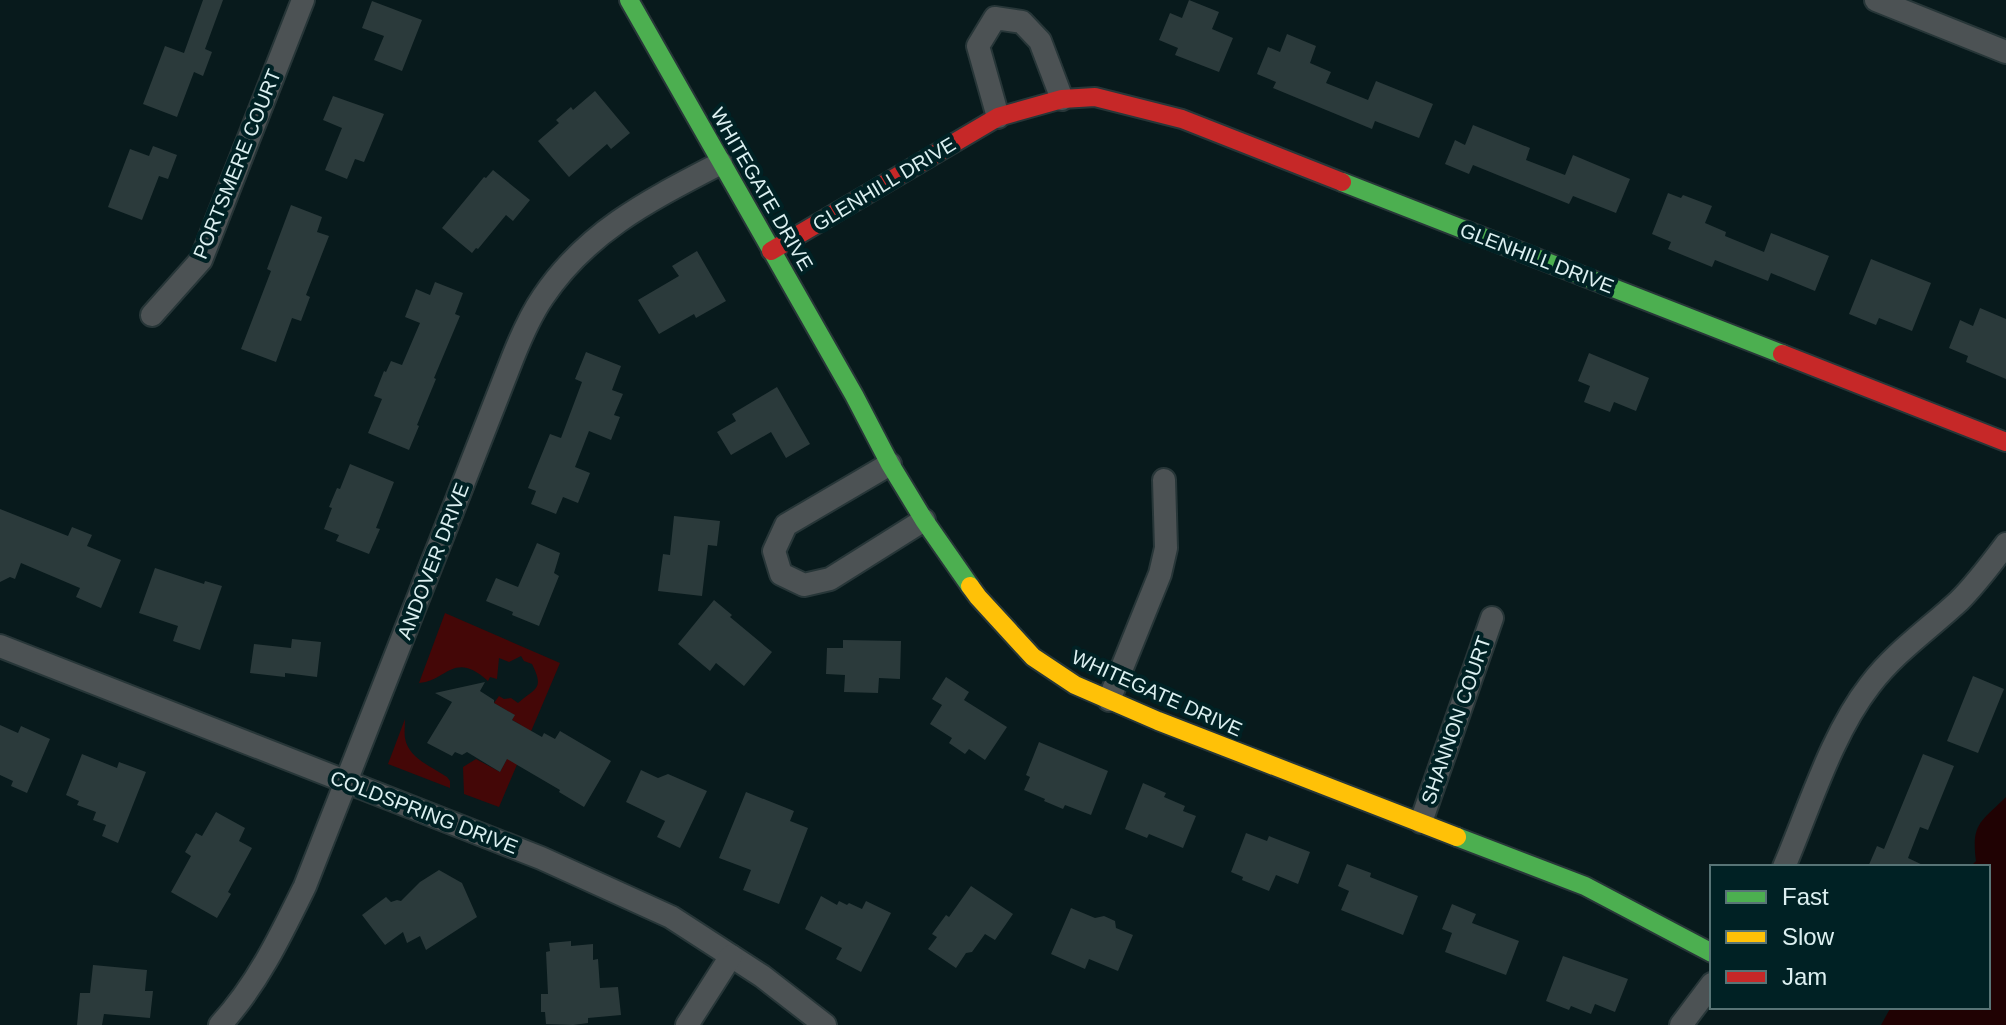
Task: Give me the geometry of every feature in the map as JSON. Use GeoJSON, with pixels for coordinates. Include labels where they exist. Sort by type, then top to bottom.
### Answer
{"type":"FeatureCollection","features":[{"type":"Feature","properties":{"kind":"street","name":"PORTSMERE COURT"},"geometry":{"type":"LineString","coordinates":[[152,315],[201,260],[303,0]]}},
{"type":"Feature","properties":{"kind":"street","name":"WHITEGATE DRIVE"},"geometry":{"type":"LineString","coordinates":[[629,0],[924,520],[978,597],[1033,657],[1075,685],[1109,700],[1304,779],[1585,886],[1710,952]]}},
{"type":"Feature","properties":{"kind":"street"},"geometry":{"type":"LineString","coordinates":[[1876,0],[2006,52]]}},
{"type":"Feature","properties":{"kind":"street"},"geometry":{"type":"LineString","coordinates":[[998,117],[978,46],[995,18],[1022,22],[1040,41],[1062,99]]}},
{"type":"Feature","properties":{"kind":"street","name":"GLENHILL DRIVE"},"geometry":{"type":"LineString","coordinates":[[771,251],[998,117],[1062,99],[1095,97],[1182,119],[2006,442]]}},
{"type":"Feature","properties":{"kind":"street","name":"ANDOVER DRIVE"},"geometry":{"type":"LineString","coordinates":[[220,1025],[273,950],[305,886],[513,357],[541,300],[593,240],[645,203],[721,163]]}},
{"type":"Feature","properties":{"kind":"street"},"geometry":{"type":"LineString","coordinates":[[890,464],[786,525],[774,551],[781,574],[804,585],[830,579],[924,520]]}},
{"type":"Feature","properties":{"kind":"street"},"geometry":{"type":"LineString","coordinates":[[1109,700],[1160,574],[1166,548],[1164,480]]}},
{"type":"Feature","properties":{"kind":"street"},"geometry":{"type":"LineString","coordinates":[[1785,865],[1838,739],[1869,685],[1898,652],[1957,602],[2006,544]]}},
{"type":"Feature","properties":{"kind":"street","name":"SHANNON COURT"},"geometry":{"type":"LineString","coordinates":[[1421,822],[1492,618]]}},
{"type":"Feature","properties":{"kind":"street","name":"COLDSPRING DRIVE"},"geometry":{"type":"LineString","coordinates":[[0,646],[541,858],[671,917],[762,976],[825,1025]]}},
{"type":"Feature","properties":{"kind":"street"},"geometry":{"type":"LineString","coordinates":[[687,1025],[731,956]]}},
{"type":"Feature","properties":{"kind":"street"},"geometry":{"type":"LineString","coordinates":[[1681,1025],[1710,987]]}},
{"type":"Feature","properties":{"kind":"shaded area"},"geometry":{"type":"Polygon","coordinates":[[[445,613],[560,663],[499,807],[464,794],[463,767],[476,759],[500,772],[522,731],[521,725],[512,720],[514,715],[494,703],[499,696],[518,703],[536,688],[538,679],[532,664],[521,656],[509,662],[499,658],[497,679],[490,677],[488,681],[476,672],[459,667],[419,683],[445,613]]]}},
{"type":"Feature","properties":{"kind":"shaded area"},"geometry":{"type":"Polygon","coordinates":[[[405,719],[407,745],[422,761],[447,777],[450,788],[388,764],[405,719]]]}},
{"type":"Feature","properties":{"kind":"shaded area"},"geometry":{"type":"Polygon","coordinates":[[[2006,797],[2006,1025],[1881,1025],[1890,1009],[1990,1009],[1990,865],[1973,864],[1976,861],[1975,838],[1984,818],[2006,797]]]}},
{"type":"Feature","properties":{"kind":"building"},"geometry":{"type":"Polygon","coordinates":[[[203,0],[223,0],[205,49],[212,52],[203,76],[194,72],[177,117],[143,104],[165,46],[184,53],[203,0]]]}},
{"type":"Feature","properties":{"kind":"building"},"geometry":{"type":"Polygon","coordinates":[[[1189,0],[1219,12],[1212,29],[1233,38],[1219,72],[1175,55],[1178,48],[1159,40],[1170,13],[1182,18],[1189,0]]]}},
{"type":"Feature","properties":{"kind":"building"},"geometry":{"type":"Polygon","coordinates":[[[372,1],[422,20],[402,71],[374,60],[384,36],[362,28],[372,1]]]}},
{"type":"Feature","properties":{"kind":"building"},"geometry":{"type":"Polygon","coordinates":[[[1287,34],[1316,46],[1310,63],[1331,72],[1326,83],[1368,100],[1376,81],[1433,104],[1419,138],[1375,121],[1372,129],[1273,88],[1276,82],[1257,74],[1268,47],[1280,52],[1287,34]]]}},
{"type":"Feature","properties":{"kind":"building"},"geometry":{"type":"Polygon","coordinates":[[[595,91],[630,133],[611,149],[607,144],[569,177],[538,141],[559,123],[556,120],[595,91]]]}},
{"type":"Feature","properties":{"kind":"building"},"geometry":{"type":"Polygon","coordinates":[[[333,96],[384,114],[364,162],[355,159],[347,179],[325,170],[342,128],[323,120],[333,96]]]}},
{"type":"Feature","properties":{"kind":"building"},"geometry":{"type":"Polygon","coordinates":[[[1473,125],[1530,148],[1526,160],[1565,175],[1573,155],[1630,179],[1616,213],[1573,196],[1569,204],[1473,165],[1469,174],[1445,164],[1455,140],[1465,145],[1473,125]]]}},
{"type":"Feature","properties":{"kind":"building"},"geometry":{"type":"Polygon","coordinates":[[[153,146],[177,155],[168,179],[159,176],[142,220],[108,207],[130,149],[149,156],[153,146]]]}},
{"type":"Feature","properties":{"kind":"building"},"geometry":{"type":"Polygon","coordinates":[[[493,170],[530,200],[513,221],[506,215],[472,253],[442,228],[493,170]]]}},
{"type":"Feature","properties":{"kind":"building"},"geometry":{"type":"Polygon","coordinates":[[[1668,193],[1712,206],[1705,223],[1726,232],[1725,236],[1764,252],[1771,233],[1829,256],[1815,291],[1771,273],[1768,281],[1715,260],[1712,267],[1668,249],[1671,242],[1652,234],[1668,193]]]}},
{"type":"Feature","properties":{"kind":"building"},"geometry":{"type":"Polygon","coordinates":[[[291,205],[322,217],[317,232],[329,236],[306,295],[310,297],[301,321],[292,318],[276,362],[241,349],[271,271],[267,269],[291,205]]]}},
{"type":"Feature","properties":{"kind":"building"},"geometry":{"type":"Polygon","coordinates":[[[697,251],[726,301],[696,318],[694,314],[659,334],[638,300],[679,276],[672,266],[697,251]]]}},
{"type":"Feature","properties":{"kind":"building"},"geometry":{"type":"Polygon","coordinates":[[[1871,259],[1931,283],[1912,331],[1879,318],[1876,325],[1849,314],[1871,259]]]}},
{"type":"Feature","properties":{"kind":"building"},"geometry":{"type":"Polygon","coordinates":[[[435,282],[463,293],[455,314],[460,316],[409,450],[368,433],[382,399],[374,396],[384,371],[391,361],[402,365],[420,323],[405,317],[416,289],[430,295],[435,282]]]}},
{"type":"Feature","properties":{"kind":"building"},"geometry":{"type":"Polygon","coordinates":[[[1980,308],[2006,319],[2006,379],[1966,362],[1968,356],[1949,348],[1960,320],[1973,326],[1980,308]]]}},
{"type":"Feature","properties":{"kind":"building"},"geometry":{"type":"Polygon","coordinates":[[[586,352],[621,366],[612,390],[623,394],[614,415],[620,417],[611,440],[589,431],[575,467],[590,473],[578,503],[563,497],[556,514],[531,504],[536,491],[528,488],[550,434],[561,438],[582,382],[575,379],[586,352]]]}},
{"type":"Feature","properties":{"kind":"building"},"geometry":{"type":"Polygon","coordinates":[[[1589,353],[1649,378],[1636,411],[1614,402],[1610,412],[1584,402],[1590,386],[1578,381],[1589,353]]]}},
{"type":"Feature","properties":{"kind":"building"},"geometry":{"type":"Polygon","coordinates":[[[777,387],[810,444],[786,458],[771,432],[731,455],[717,432],[736,421],[732,414],[777,387]]]}},
{"type":"Feature","properties":{"kind":"building"},"geometry":{"type":"Polygon","coordinates":[[[350,464],[394,482],[369,554],[336,541],[339,535],[324,529],[332,508],[329,507],[350,464]]]}},
{"type":"Feature","properties":{"kind":"building"},"geometry":{"type":"Polygon","coordinates":[[[0,509],[68,536],[72,527],[92,535],[87,546],[121,560],[101,608],[76,597],[80,588],[21,563],[15,579],[10,577],[0,582],[0,509]]]}},
{"type":"Feature","properties":{"kind":"building"},"geometry":{"type":"Polygon","coordinates":[[[674,516],[720,521],[717,546],[708,545],[702,596],[658,591],[663,554],[670,555],[674,516]]]}},
{"type":"Feature","properties":{"kind":"building"},"geometry":{"type":"Polygon","coordinates":[[[537,543],[560,553],[554,573],[559,576],[539,626],[486,601],[496,578],[518,587],[537,543]]]}},
{"type":"Feature","properties":{"kind":"building"},"geometry":{"type":"Polygon","coordinates":[[[155,568],[204,584],[205,581],[222,586],[200,650],[173,641],[178,626],[139,613],[155,568]]]}},
{"type":"Feature","properties":{"kind":"building"},"geometry":{"type":"Polygon","coordinates":[[[714,600],[772,652],[744,686],[716,663],[710,671],[678,644],[714,600]]]}},
{"type":"Feature","properties":{"kind":"building"},"geometry":{"type":"Polygon","coordinates":[[[292,639],[321,642],[317,677],[250,673],[254,644],[291,648],[292,639]]]}},
{"type":"Feature","properties":{"kind":"building"},"geometry":{"type":"Polygon","coordinates":[[[843,640],[901,641],[900,679],[879,678],[878,693],[844,692],[845,675],[826,674],[827,648],[843,648],[843,640]]]}},
{"type":"Feature","properties":{"kind":"building"},"geometry":{"type":"Polygon","coordinates":[[[1973,676],[2004,689],[1978,753],[1947,741],[1973,676]]]}},
{"type":"Feature","properties":{"kind":"building"},"geometry":{"type":"Polygon","coordinates":[[[946,677],[969,692],[964,700],[1007,727],[985,760],[969,749],[965,754],[949,743],[952,738],[930,724],[942,705],[932,699],[946,677]]]}},
{"type":"Feature","properties":{"kind":"building"},"geometry":{"type":"Polygon","coordinates":[[[485,682],[480,691],[515,715],[512,720],[542,737],[544,733],[555,739],[560,731],[611,761],[584,807],[507,759],[500,772],[467,752],[462,755],[455,752],[452,756],[427,743],[452,702],[435,693],[485,682]]]}},
{"type":"Feature","properties":{"kind":"building"},"geometry":{"type":"Polygon","coordinates":[[[0,725],[18,733],[21,726],[50,739],[27,793],[11,786],[13,781],[0,775],[0,725]]]}},
{"type":"Feature","properties":{"kind":"building"},"geometry":{"type":"Polygon","coordinates":[[[1039,742],[1108,771],[1091,815],[1065,805],[1063,809],[1024,790],[1030,777],[1026,775],[1039,742]]]}},
{"type":"Feature","properties":{"kind":"building"},"geometry":{"type":"Polygon","coordinates":[[[82,754],[117,768],[119,762],[146,772],[118,843],[102,836],[106,825],[93,820],[96,812],[77,805],[79,801],[66,795],[82,754]]]}},
{"type":"Feature","properties":{"kind":"building"},"geometry":{"type":"Polygon","coordinates":[[[1923,754],[1954,766],[1928,830],[1920,827],[1908,858],[1923,865],[1869,865],[1877,846],[1884,849],[1923,754]]]}},
{"type":"Feature","properties":{"kind":"building"},"geometry":{"type":"Polygon","coordinates":[[[641,770],[658,778],[668,774],[707,791],[680,848],[657,837],[665,821],[626,802],[641,770]]]}},
{"type":"Feature","properties":{"kind":"building"},"geometry":{"type":"Polygon","coordinates":[[[1143,783],[1166,793],[1164,797],[1185,806],[1183,811],[1196,816],[1183,848],[1149,834],[1147,838],[1125,829],[1143,783]]]}},
{"type":"Feature","properties":{"kind":"building"},"geometry":{"type":"Polygon","coordinates":[[[746,792],[794,811],[790,821],[808,828],[779,904],[743,890],[751,870],[719,858],[746,792]]]}},
{"type":"Feature","properties":{"kind":"building"},"geometry":{"type":"Polygon","coordinates":[[[216,812],[245,828],[239,841],[252,848],[217,918],[171,892],[191,856],[185,852],[196,833],[202,836],[216,812]]]}},
{"type":"Feature","properties":{"kind":"building"},"geometry":{"type":"Polygon","coordinates":[[[1246,833],[1267,841],[1269,836],[1310,852],[1298,884],[1276,875],[1269,891],[1231,872],[1246,833]]]}},
{"type":"Feature","properties":{"kind":"building"},"geometry":{"type":"Polygon","coordinates":[[[1347,864],[1371,873],[1370,877],[1418,896],[1403,935],[1341,910],[1349,891],[1338,886],[1347,864]]]}},
{"type":"Feature","properties":{"kind":"building"},"geometry":{"type":"Polygon","coordinates":[[[439,870],[462,883],[477,917],[426,950],[420,936],[407,943],[403,932],[385,945],[362,915],[386,897],[391,902],[401,901],[420,882],[439,870]]]}},
{"type":"Feature","properties":{"kind":"building"},"geometry":{"type":"Polygon","coordinates":[[[971,886],[1013,914],[995,940],[985,934],[956,968],[928,949],[937,937],[932,934],[946,915],[949,917],[971,886]]]}},
{"type":"Feature","properties":{"kind":"building"},"geometry":{"type":"Polygon","coordinates":[[[821,896],[837,905],[839,901],[862,909],[866,901],[891,913],[861,972],[836,959],[842,948],[805,929],[821,896]]]}},
{"type":"Feature","properties":{"kind":"building"},"geometry":{"type":"Polygon","coordinates":[[[1452,904],[1476,914],[1472,923],[1519,941],[1506,975],[1445,952],[1452,933],[1442,929],[1452,904]]]}},
{"type":"Feature","properties":{"kind":"building"},"geometry":{"type":"Polygon","coordinates":[[[1071,908],[1095,918],[1104,916],[1115,921],[1116,928],[1133,935],[1118,971],[1089,959],[1085,969],[1051,954],[1071,908]]]}},
{"type":"Feature","properties":{"kind":"building"},"geometry":{"type":"Polygon","coordinates":[[[571,941],[571,946],[593,944],[593,960],[598,959],[600,988],[618,987],[621,1015],[588,1018],[588,1023],[573,1025],[546,1024],[545,1012],[541,1012],[541,994],[548,994],[546,952],[550,951],[549,943],[571,941]]]}},
{"type":"Feature","properties":{"kind":"building"},"geometry":{"type":"Polygon","coordinates":[[[1563,956],[1628,979],[1615,1012],[1595,1004],[1591,1014],[1546,1001],[1563,956]]]}},
{"type":"Feature","properties":{"kind":"building"},"geometry":{"type":"Polygon","coordinates":[[[93,965],[147,970],[145,991],[153,991],[150,1018],[104,1014],[102,1025],[77,1025],[80,993],[90,993],[93,965]]]}},
{"type":"Feature","properties":{"kind":"traffic: fast"},"geometry":{"type":"LineString","coordinates":[[629,0],[854,395],[890,464],[970,586]]}},
{"type":"Feature","properties":{"kind":"traffic: fast"},"geometry":{"type":"LineString","coordinates":[[1342,182],[1782,354]]}},
{"type":"Feature","properties":{"kind":"traffic: fast"},"geometry":{"type":"LineString","coordinates":[[1457,837],[1585,886],[1710,952]]}},
{"type":"Feature","properties":{"kind":"traffic: slow"},"geometry":{"type":"LineString","coordinates":[[970,586],[1033,657],[1075,685],[1158,721],[1457,837]]}},
{"type":"Feature","properties":{"kind":"traffic: jam"},"geometry":{"type":"LineString","coordinates":[[771,251],[998,117],[1062,99],[1095,97],[1182,119],[1342,182]]}},
{"type":"Feature","properties":{"kind":"traffic: jam"},"geometry":{"type":"LineString","coordinates":[[1782,354],[2006,442]]}}]}
